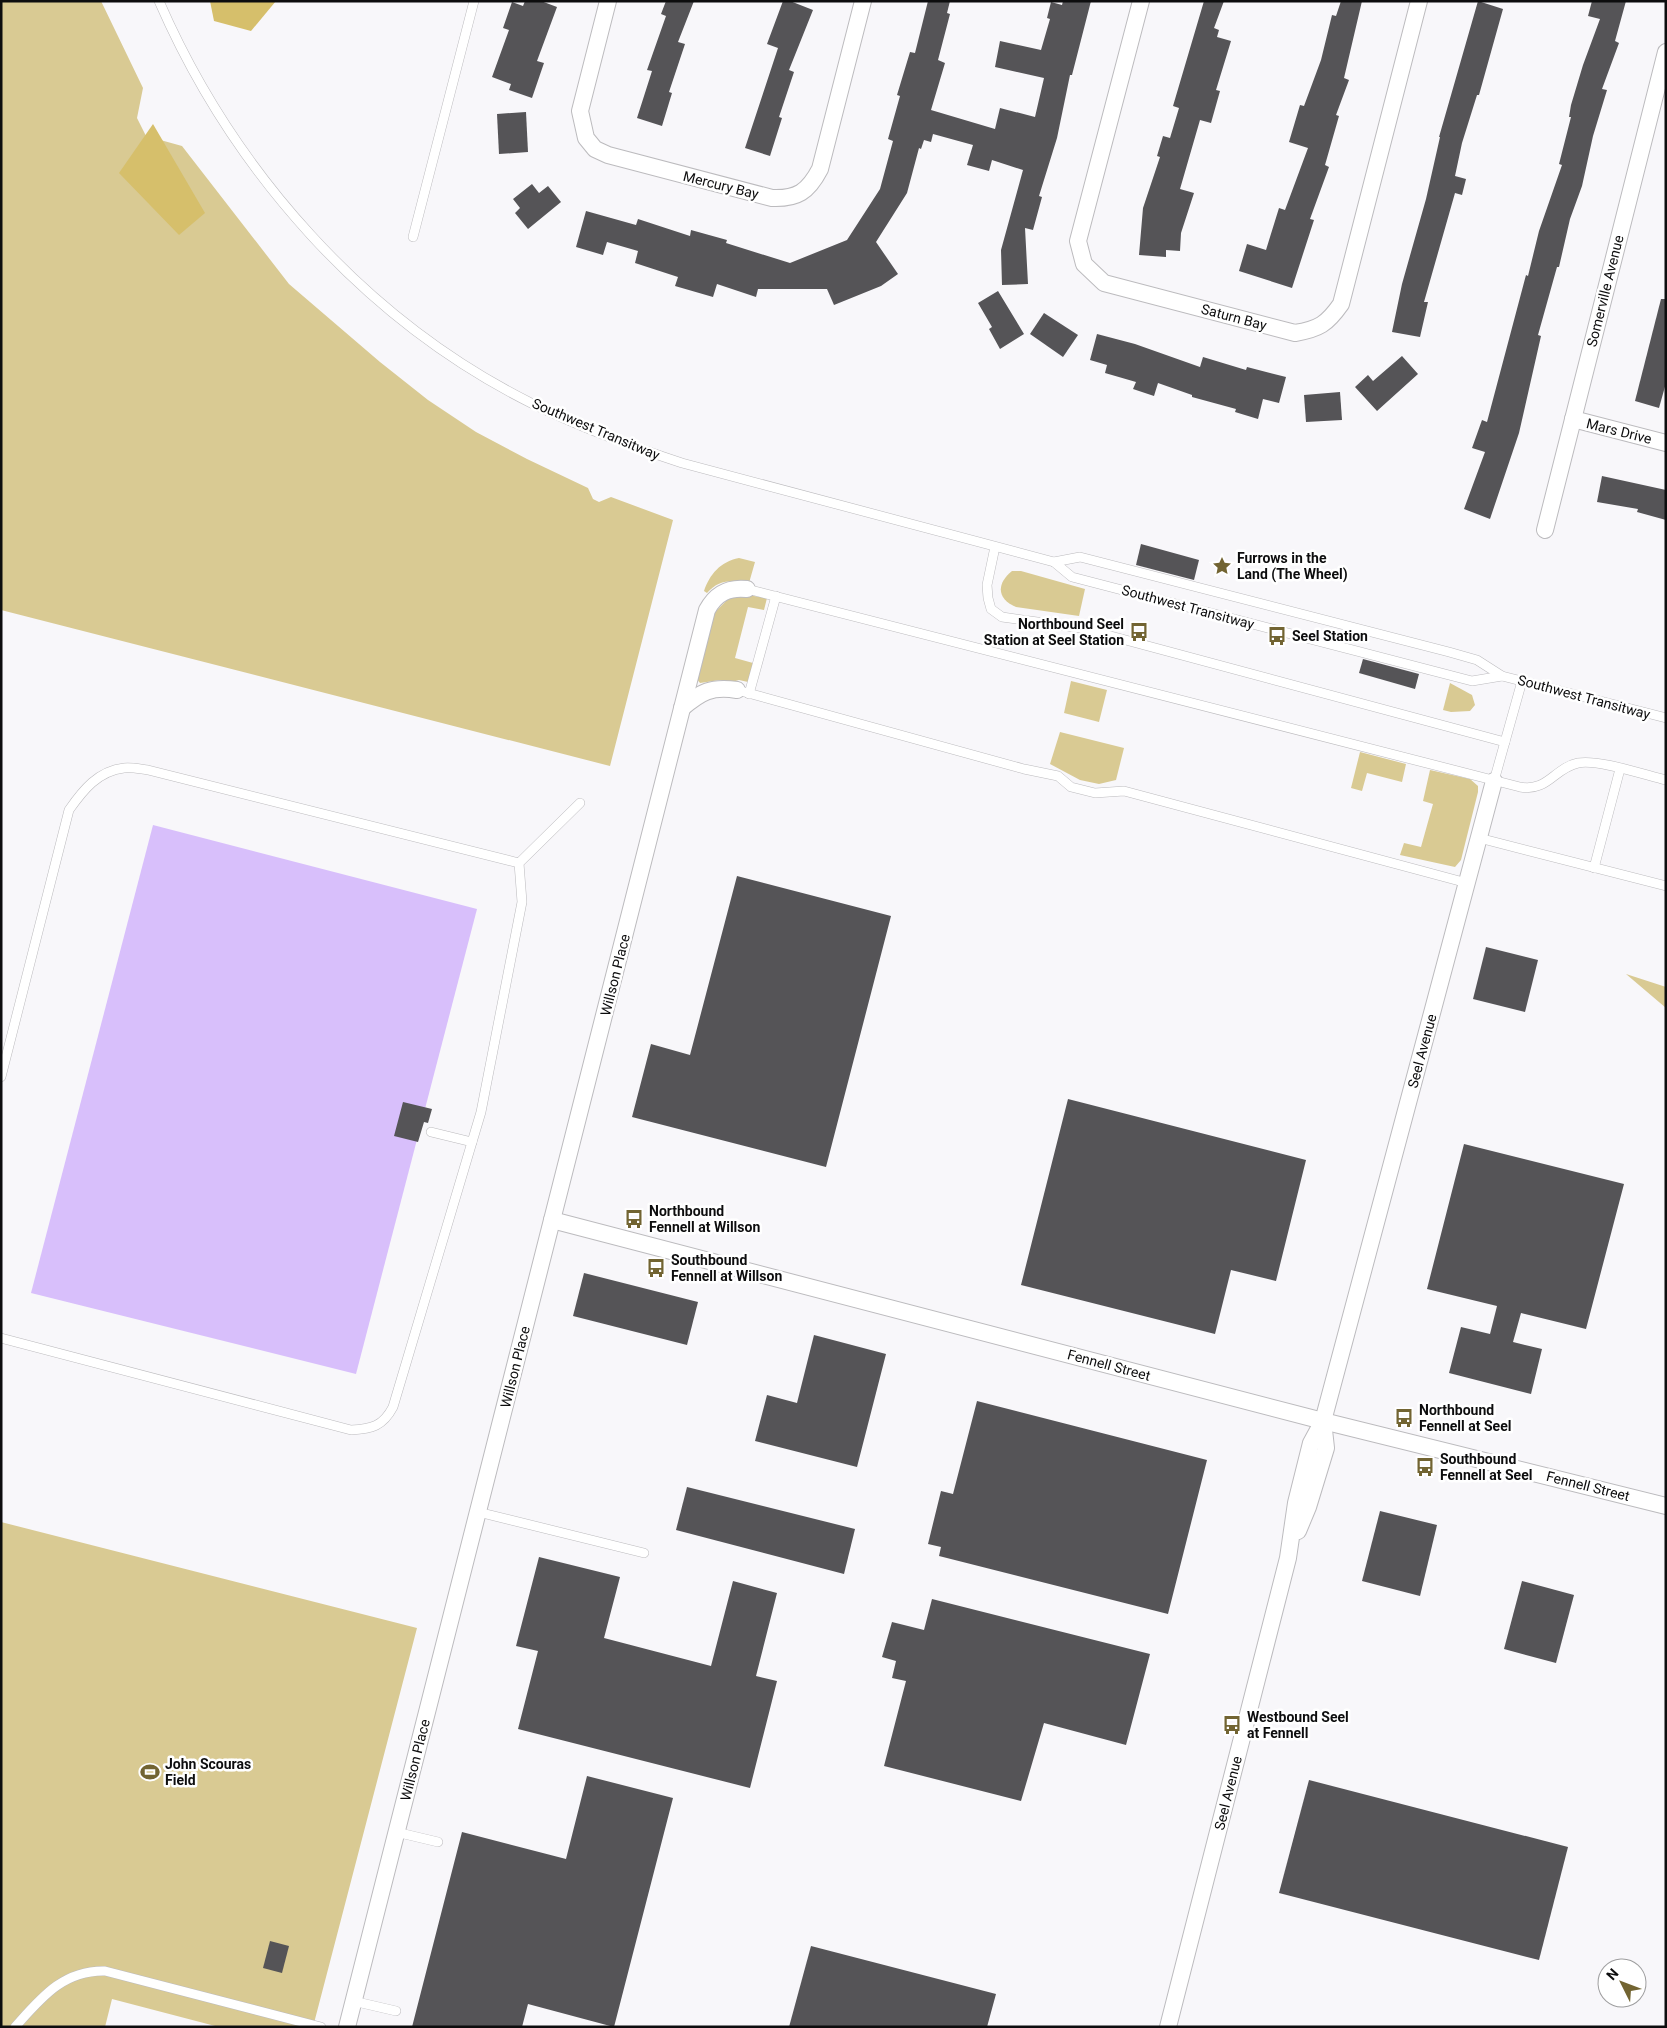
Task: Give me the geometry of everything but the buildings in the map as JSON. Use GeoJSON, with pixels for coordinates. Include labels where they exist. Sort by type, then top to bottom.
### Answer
{"type":"FeatureCollection","features":[{"type":"Feature","properties":{"kind":"street","name":"Mercury Bay"},"geometry":{"type":"LineString","coordinates":[[608,1],[580,111],[586,138],[595,149],[608,155],[772,198],[786,198],[801,194],[812,183],[820,169],[863,1]]}},
{"type":"Feature","properties":{"kind":"street","name":"Saturn Bay"},"geometry":{"type":"LineString","coordinates":[[1140,1],[1078,241],[1084,264],[1104,283],[1295,333],[1324,325],[1341,304],[1419,1]]}},
{"type":"Feature","properties":{"kind":"street","name":"Somerville Avenue"},"geometry":{"type":"LineString","coordinates":[[1545,530],[1666,52]]}},
{"type":"Feature","properties":{"kind":"street","name":"Mars Drive"},"geometry":{"type":"LineString","coordinates":[[1573,419],[1666,443]]}},
{"type":"Feature","properties":{"kind":"street","name":"Willson Place"},"geometry":{"type":"LineString","coordinates":[[346,2027],[708,610],[716,597],[730,589],[747,589]]}},
{"type":"Feature","properties":{"kind":"street"},"geometry":{"type":"LineString","coordinates":[[682,708],[705,691],[725,688],[743,692]]}},
{"type":"Feature","properties":{"kind":"street","name":"Seel Avenue"},"geometry":{"type":"LineString","coordinates":[[1168,2027],[1288,1558],[1296,1503],[1311,1443],[1323,1421],[1494,781]]}},
{"type":"Feature","properties":{"kind":"street","name":"Fennell Street"},"geometry":{"type":"LineString","coordinates":[[552,1220],[1323,1421],[1666,1506]]}},
{"type":"Feature","properties":{"kind":"lane","name":"Southwest Transitway"},"geometry":{"type":"LineString","coordinates":[[160,1],[185,57],[229,131],[283,204],[357,280],[386,306],[449,353],[530,402],[630,446],[682,463],[1054,562],[1080,557],[1449,652],[1477,660],[1502,676],[1666,718]]}},
{"type":"Feature","properties":{"kind":"lane"},"geometry":{"type":"LineString","coordinates":[[413,237],[474,1]]}},
{"type":"Feature","properties":{"kind":"lane"},"geometry":{"type":"LineString","coordinates":[[995,547],[987,585],[988,598],[990,609],[1002,617],[1081,628],[1505,742]]}},
{"type":"Feature","properties":{"kind":"lane","name":"Southwest Transitway"},"geometry":{"type":"LineString","coordinates":[[1054,562],[1072,577],[1472,681],[1502,676]]}},
{"type":"Feature","properties":{"kind":"lane"},"geometry":{"type":"LineString","coordinates":[[747,589],[1520,787],[1532,788],[1544,784],[1564,769],[1579,762],[1594,762],[1666,780]]}},
{"type":"Feature","properties":{"kind":"lane"},"geometry":{"type":"LineString","coordinates":[[776,596],[743,692],[1015,767],[1058,776],[1071,787],[1095,793],[1124,791],[1467,883]]}},
{"type":"Feature","properties":{"kind":"lane","name":"Seel Avenue"},"geometry":{"type":"LineString","coordinates":[[1494,781],[1522,681]]}},
{"type":"Feature","properties":{"kind":"lane"},"geometry":{"type":"LineString","coordinates":[[1,1077],[4,1055],[69,810],[86,787],[106,773],[125,768],[148,770],[519,862]]}},
{"type":"Feature","properties":{"kind":"lane"},"geometry":{"type":"LineString","coordinates":[[1594,868],[1620,769]]}},
{"type":"Feature","properties":{"kind":"lane"},"geometry":{"type":"LineString","coordinates":[[519,862],[580,803]]}},
{"type":"Feature","properties":{"kind":"lane"},"geometry":{"type":"LineString","coordinates":[[1479,838],[1666,886]]}},
{"type":"Feature","properties":{"kind":"lane"},"geometry":{"type":"LineString","coordinates":[[1,1338],[351,1430],[369,1429],[387,1418],[393,1407],[480,1112],[522,902],[519,862]]}},
{"type":"Feature","properties":{"kind":"lane"},"geometry":{"type":"LineString","coordinates":[[430,1132],[472,1142]]}},
{"type":"Feature","properties":{"kind":"lane"},"geometry":{"type":"LineString","coordinates":[[478,1512],[644,1553]]}},
{"type":"Feature","properties":{"kind":"lane"},"geometry":{"type":"LineString","coordinates":[[396,1832],[438,1842]]}},
{"type":"Feature","properties":{"kind":"lane"},"geometry":{"type":"LineString","coordinates":[[15,2027],[42,1998],[62,1982],[76,1975],[91,1971],[105,1971],[321,2027]]}},
{"type":"Feature","properties":{"kind":"lane"},"geometry":{"type":"LineString","coordinates":[[353,2001],[396,2011]]}},
{"type":"Feature","properties":{"kind":"shaded area"},"geometry":{"type":"Polygon","coordinates":[[[1,1],[101,1],[143,88],[137,118],[146,136],[182,146],[289,284],[380,362],[428,400],[476,432],[588,488],[593,499],[599,502],[611,497],[673,520],[610,766],[1,610],[1,1]]]}},
{"type":"Feature","properties":{"kind":"shaded area"},"geometry":{"type":"Polygon","coordinates":[[[210,1],[276,1],[251,31],[214,21],[210,1]]]}},
{"type":"Feature","properties":{"kind":"shaded area"},"geometry":{"type":"Polygon","coordinates":[[[153,124],[205,213],[179,235],[119,173],[153,124]]]}},
{"type":"Feature","properties":{"kind":"shaded area"},"geometry":{"type":"Polygon","coordinates":[[[739,558],[755,562],[749,583],[726,582],[716,585],[707,593],[704,591],[709,579],[721,566],[726,562],[739,558]]]}},
{"type":"Feature","properties":{"kind":"shaded area"},"geometry":{"type":"Polygon","coordinates":[[[1012,571],[1021,571],[1085,589],[1079,616],[1016,607],[1010,604],[1002,596],[1001,586],[1012,571]]]}},
{"type":"Feature","properties":{"kind":"shaded area"},"geometry":{"type":"Polygon","coordinates":[[[740,594],[767,598],[764,610],[748,607],[735,658],[753,663],[748,682],[720,680],[700,683],[696,678],[714,613],[730,597],[740,594]]]}},
{"type":"Feature","properties":{"kind":"shaded area"},"geometry":{"type":"Polygon","coordinates":[[[1071,681],[1107,690],[1099,722],[1064,713],[1071,681]]]}},
{"type":"Feature","properties":{"kind":"shaded area"},"geometry":{"type":"Polygon","coordinates":[[[1450,683],[1472,695],[1475,705],[1470,711],[1451,712],[1443,710],[1450,683]]]}},
{"type":"Feature","properties":{"kind":"shaded area"},"geometry":{"type":"Polygon","coordinates":[[[1060,732],[1124,748],[1116,780],[1099,784],[1080,780],[1050,764],[1060,732]]]}},
{"type":"Feature","properties":{"kind":"shaded area"},"geometry":{"type":"Polygon","coordinates":[[[1360,752],[1406,764],[1402,782],[1367,773],[1362,791],[1351,788],[1360,752]]]}},
{"type":"Feature","properties":{"kind":"shaded area"},"geometry":{"type":"Polygon","coordinates":[[[1430,770],[1470,779],[1478,786],[1461,860],[1455,867],[1400,855],[1404,843],[1421,847],[1433,804],[1423,801],[1430,770]]]}},
{"type":"Feature","properties":{"kind":"shaded area"},"geometry":{"type":"Polygon","coordinates":[[[153,825],[477,909],[356,1374],[31,1293],[153,825]]]}},
{"type":"Feature","properties":{"kind":"shaded area"},"geometry":{"type":"Polygon","coordinates":[[[1626,974],[1666,987],[1666,1008],[1626,974]]]}},
{"type":"Feature","properties":{"kind":"shaded area"},"geometry":{"type":"Polygon","coordinates":[[[1,1522],[417,1628],[313,2027],[219,2027],[112,1999],[105,2027],[1,2027],[1,1522]]]}},
{"type":"Feature","properties":{"kind":"place","name":"Furrows in the Land (The Wheel)"},"geometry":{"type":"Point","coordinates":[1222,566]}},
{"type":"Feature","properties":{"kind":"place","name":"Northbound Seel Station at Seel Station"},"geometry":{"type":"Point","coordinates":[1139,632]}},
{"type":"Feature","properties":{"kind":"place","name":"Seel Station"},"geometry":{"type":"Point","coordinates":[1277,636]}},
{"type":"Feature","properties":{"kind":"place","name":"Northbound Fennell at Willson"},"geometry":{"type":"Point","coordinates":[634,1219]}},
{"type":"Feature","properties":{"kind":"place","name":"Southbound Fennell at Willson"},"geometry":{"type":"Point","coordinates":[656,1268]}},
{"type":"Feature","properties":{"kind":"place","name":"Northbound Fennell at Seel"},"geometry":{"type":"Point","coordinates":[1404,1418]}},
{"type":"Feature","properties":{"kind":"place","name":"Southbound Fennell at Seel"},"geometry":{"type":"Point","coordinates":[1425,1467]}},
{"type":"Feature","properties":{"kind":"place","name":"Westbound Seel at Fennell"},"geometry":{"type":"Point","coordinates":[1232,1725]}},
{"type":"Feature","properties":{"kind":"place","name":"John Scouras Field"},"geometry":{"type":"Point","coordinates":[150,1772]}}]}
